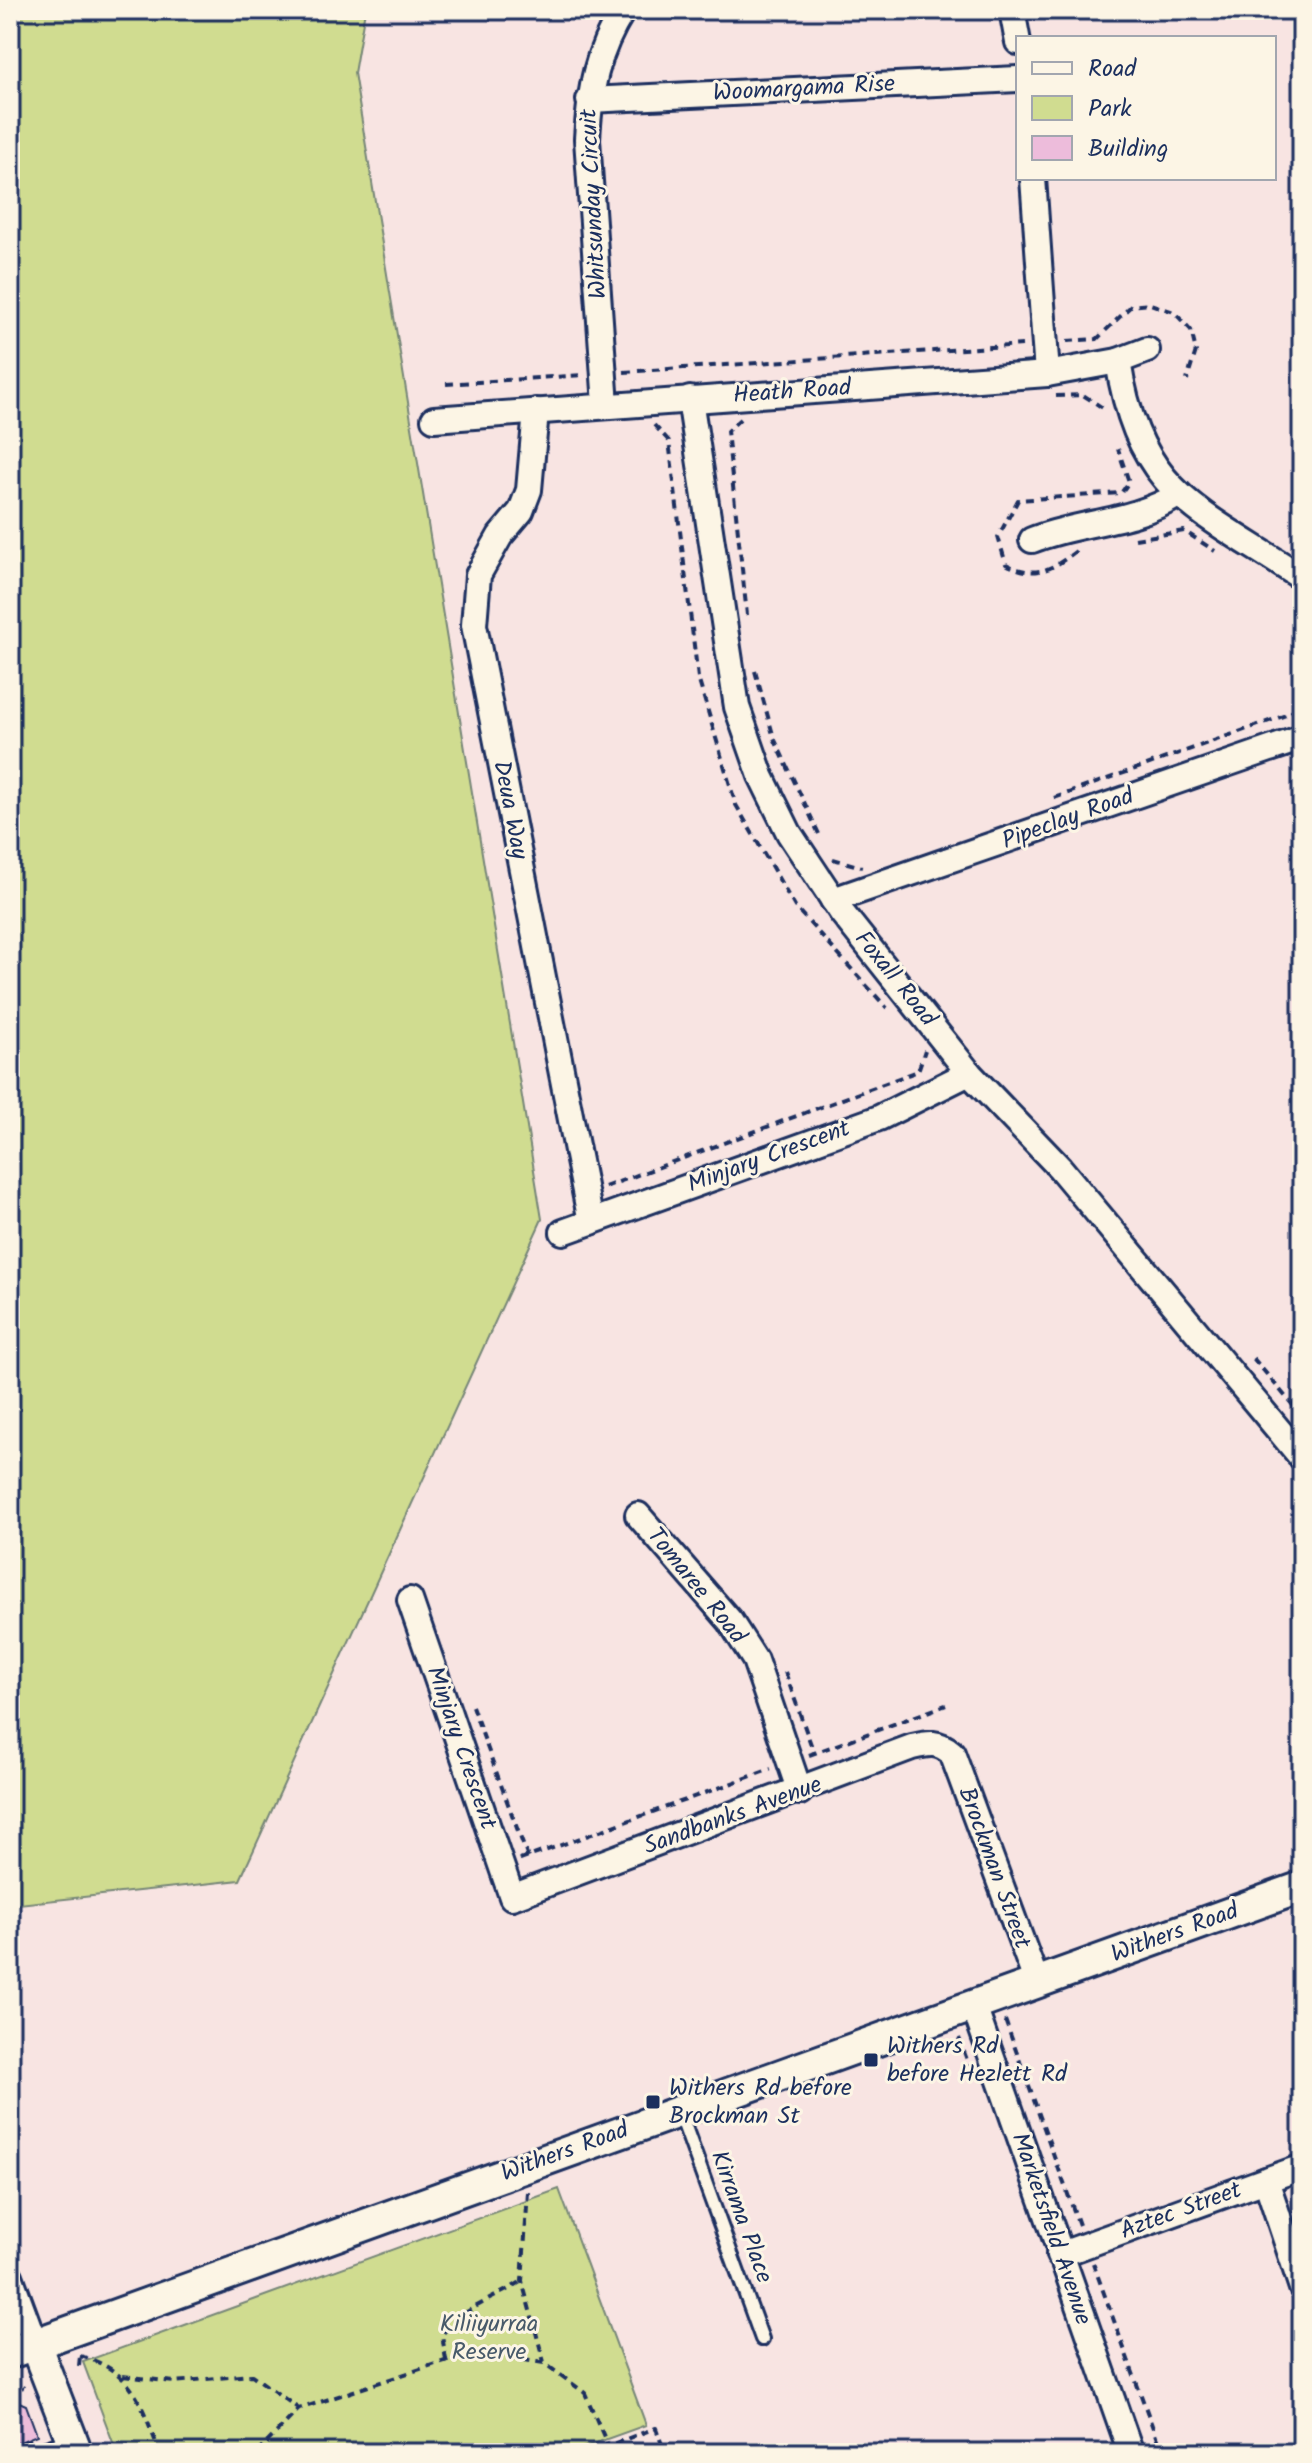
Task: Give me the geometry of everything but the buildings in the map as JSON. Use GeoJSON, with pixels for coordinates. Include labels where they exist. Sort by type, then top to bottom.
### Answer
{"type":"FeatureCollection","features":[{"type":"Feature","properties":{"kind":"street","name":"Whitsunday Circuit"},"geometry":{"type":"LineString","coordinates":[[606,405],[587,139],[594,69],[623,10]]}},
{"type":"Feature","properties":{"kind":"street"},"geometry":{"type":"LineString","coordinates":[[1012,10],[1017,36]]}},
{"type":"Feature","properties":{"kind":"street","name":"Woomargama Rise"},"geometry":{"type":"LineString","coordinates":[[589,100],[1016,79]]}},
{"type":"Feature","properties":{"kind":"street"},"geometry":{"type":"LineString","coordinates":[[1033,180],[1050,385]]}},
{"type":"Feature","properties":{"kind":"street","name":"Heath Road"},"geometry":{"type":"LineString","coordinates":[[434,419],[690,399],[1050,385],[1147,350]]}},
{"type":"Feature","properties":{"kind":"street"},"geometry":{"type":"LineString","coordinates":[[1118,361],[1133,427],[1161,477],[1178,495],[1295,588]]}},
{"type":"Feature","properties":{"kind":"street","name":"Foxall Road"},"geometry":{"type":"LineString","coordinates":[[690,399],[737,707],[761,776],[789,833],[833,900],[969,1073],[1060,1168],[1302,1458]]}},
{"type":"Feature","properties":{"kind":"street","name":"Deua Way"},"geometry":{"type":"LineString","coordinates":[[536,411],[529,490],[521,511],[493,547],[478,575],[474,625],[591,1222]]}},
{"type":"Feature","properties":{"kind":"street"},"geometry":{"type":"LineString","coordinates":[[1032,540],[1055,531],[1139,515],[1178,495]]}},
{"type":"Feature","properties":{"kind":"street","name":"Pipeclay Road"},"geometry":{"type":"LineString","coordinates":[[833,900],[1302,738]]}},
{"type":"Feature","properties":{"kind":"street","name":"Minjary Crescent"},"geometry":{"type":"LineString","coordinates":[[563,1232],[879,1118],[969,1073]]}},
{"type":"Feature","properties":{"kind":"street","name":"Tomaree Road"},"geometry":{"type":"LineString","coordinates":[[638,1515],[730,1621],[755,1660],[780,1766],[800,1792]]}},
{"type":"Feature","properties":{"kind":"street","name":"Minjary Crescent"},"geometry":{"type":"LineString","coordinates":[[410,1600],[512,1897]]}},
{"type":"Feature","properties":{"kind":"street","name":"Sandbanks Avenue"},"geometry":{"type":"LineString","coordinates":[[512,1897],[929,1743],[942,1745],[952,1753]]}},
{"type":"Feature","properties":{"kind":"street","name":"Brockman Street"},"geometry":{"type":"LineString","coordinates":[[952,1753],[1037,1983]]}},
{"type":"Feature","properties":{"kind":"street","name":"Withers Road"},"geometry":{"type":"LineString","coordinates":[[22,2349],[1302,1887]]}},
{"type":"Feature","properties":{"kind":"street","name":"Marketsfield Avenue"},"geometry":{"type":"LineString","coordinates":[[973,2004],[1131,2453]]}},
{"type":"Feature","properties":{"kind":"street","name":"Aztec Street"},"geometry":{"type":"LineString","coordinates":[[1059,2255],[1302,2167]]}},
{"type":"Feature","properties":{"kind":"street"},"geometry":{"type":"LineString","coordinates":[[1266,2180],[1302,2288]]}},
{"type":"Feature","properties":{"kind":"street"},"geometry":{"type":"LineString","coordinates":[[10,2276],[22,2349],[74,2446]]}},
{"type":"Feature","properties":{"kind":"lane","name":"Kirrama Place"},"geometry":{"type":"LineString","coordinates":[[679,2110],[762,2339]]}},
{"type":"Feature","properties":{"kind":"lane"},"geometry":{"type":"LineString","coordinates":[[35,2452],[74,2446]]}},
{"type":"Feature","properties":{"kind":"path"},"geometry":{"type":"LineString","coordinates":[[446,384],[1097,339],[1131,306],[1150,304],[1174,312],[1191,330],[1196,351],[1187,380]]}},
{"type":"Feature","properties":{"kind":"path"},"geometry":{"type":"LineString","coordinates":[[1050,385],[1083,395],[1105,409],[1110,423]]}},
{"type":"Feature","properties":{"kind":"path"},"geometry":{"type":"LineString","coordinates":[[741,418],[727,431],[749,630]]}},
{"type":"Feature","properties":{"kind":"path"},"geometry":{"type":"LineString","coordinates":[[639,426],[654,425],[669,441],[698,678],[736,805],[795,907],[895,1017]]}},
{"type":"Feature","properties":{"kind":"path"},"geometry":{"type":"LineString","coordinates":[[1080,547],[1045,572],[1022,572],[1006,564],[998,537],[1018,500],[1121,493],[1129,482],[1115,438]]}},
{"type":"Feature","properties":{"kind":"path"},"geometry":{"type":"LineString","coordinates":[[1125,540],[1184,531],[1223,556]]}},
{"type":"Feature","properties":{"kind":"path"},"geometry":{"type":"LineString","coordinates":[[1295,588],[1302,606]]}},
{"type":"Feature","properties":{"kind":"path"},"geometry":{"type":"LineString","coordinates":[[752,660],[774,738],[819,835]]}},
{"type":"Feature","properties":{"kind":"path"},"geometry":{"type":"LineString","coordinates":[[1052,799],[1289,714],[1302,704]]}},
{"type":"Feature","properties":{"kind":"path"},"geometry":{"type":"LineString","coordinates":[[827,848],[835,861],[860,868],[875,862]]}},
{"type":"Feature","properties":{"kind":"path"},"geometry":{"type":"LineString","coordinates":[[583,1187],[604,1187],[918,1071],[925,1050],[915,1039]]}},
{"type":"Feature","properties":{"kind":"path"},"geometry":{"type":"LineString","coordinates":[[1253,1358],[1302,1416]]}},
{"type":"Feature","properties":{"kind":"path"},"geometry":{"type":"LineString","coordinates":[[469,1697],[528,1858]]}},
{"type":"Feature","properties":{"kind":"path"},"geometry":{"type":"LineString","coordinates":[[502,1867],[946,1705]]}},
{"type":"Feature","properties":{"kind":"path"},"geometry":{"type":"LineString","coordinates":[[765,1756],[780,1766]]}},
{"type":"Feature","properties":{"kind":"path"},"geometry":{"type":"LineString","coordinates":[[528,2192],[522,2281],[544,2363]]}},
{"type":"Feature","properties":{"kind":"path"},"geometry":{"type":"LineString","coordinates":[[446,2360],[442,2335],[455,2317],[492,2302],[522,2281]]}},
{"type":"Feature","properties":{"kind":"path"},"geometry":{"type":"LineString","coordinates":[[79,2366],[80,2356],[89,2349]]}},
{"type":"Feature","properties":{"kind":"path"},"geometry":{"type":"LineString","coordinates":[[257,2453],[299,2409],[472,2352],[544,2363],[585,2393],[608,2446]]}},
{"type":"Feature","properties":{"kind":"path"},"geometry":{"type":"LineString","coordinates":[[80,2356],[100,2361],[129,2380],[160,2453]]}},
{"type":"Feature","properties":{"kind":"path"},"geometry":{"type":"LineString","coordinates":[[123,2376],[174,2382],[252,2375],[299,2409]]}},
{"type":"Feature","properties":{"kind":"path"},"geometry":{"type":"LineString","coordinates":[[588,2453],[656,2428],[665,2453]]}},
{"type":"Feature","properties":{"kind":"green space"},"geometry":{"type":"Polygon","coordinates":[[[10,10],[365,10],[354,73],[542,1219],[240,1880],[10,1905],[10,10]]]}},
{"type":"Feature","properties":{"kind":"green space","name":"Kiliiyurraa Reserve"},"geometry":{"type":"Polygon","coordinates":[[[559,2189],[646,2425],[568,2453],[117,2453],[83,2362],[559,2189]]]}},
{"type":"Feature","properties":{"kind":"place","name":"Withers Rd before Hezlett Rd"},"geometry":{"type":"Point","coordinates":[871,2060]}},
{"type":"Feature","properties":{"kind":"place","name":"Withers Rd before Brockman St"},"geometry":{"type":"Point","coordinates":[653,2102]}}]}
